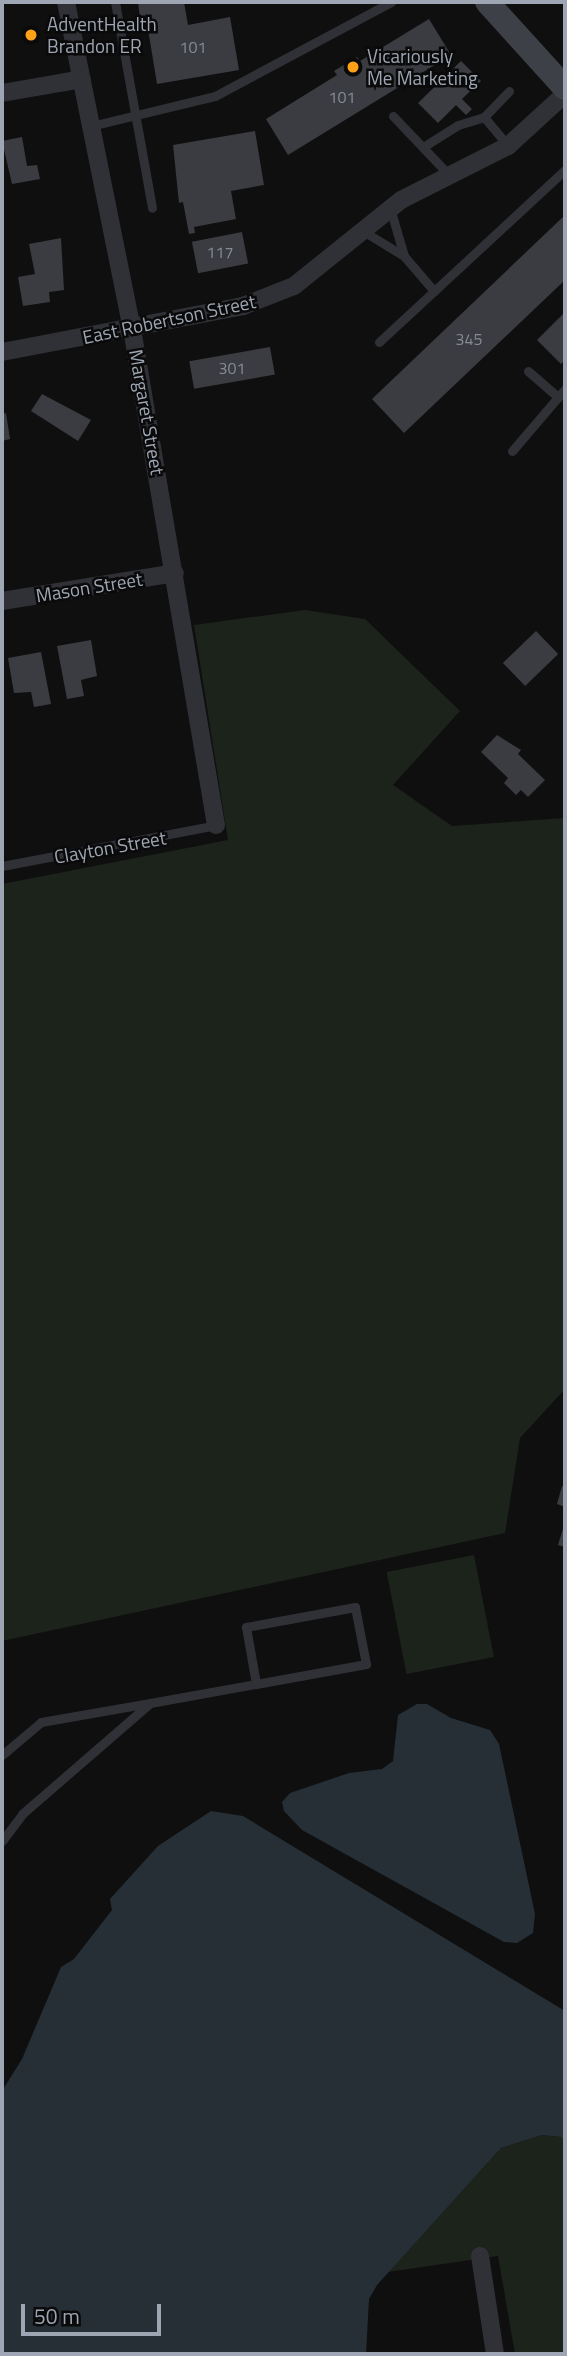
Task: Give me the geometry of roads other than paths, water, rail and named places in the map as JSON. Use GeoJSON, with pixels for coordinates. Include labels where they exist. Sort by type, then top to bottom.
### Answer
{"type":"FeatureCollection","features":[{"type":"Feature","properties":{"kind":"main road"},"geometry":{"type":"LineString","coordinates":[[488,2],[565,88]]}},
{"type":"Feature","properties":{"kind":"street","name":"Margaret Street"},"geometry":{"type":"LineString","coordinates":[[66,2],[132,329],[216,825]]}},
{"type":"Feature","properties":{"kind":"street"},"geometry":{"type":"LineString","coordinates":[[2,93],[82,79]]}},
{"type":"Feature","properties":{"kind":"street","name":"East Robertson Street"},"geometry":{"type":"LineString","coordinates":[[2,352],[132,329],[269,297],[295,286],[390,207],[508,146],[565,94]]}},
{"type":"Feature","properties":{"kind":"street","name":"Mason Street"},"geometry":{"type":"LineString","coordinates":[[2,601],[175,573]]}},
{"type":"Feature","properties":{"kind":"street"},"geometry":{"type":"LineString","coordinates":[[480,2256],[495,2354]]}},
{"type":"Feature","properties":{"kind":"lane"},"geometry":{"type":"LineString","coordinates":[[115,2],[152,208]]}},
{"type":"Feature","properties":{"kind":"lane"},"geometry":{"type":"LineString","coordinates":[[91,126],[215,96],[391,2]]}},
{"type":"Feature","properties":{"kind":"lane"},"geometry":{"type":"LineString","coordinates":[[423,147],[458,124],[484,117],[509,92]]}},
{"type":"Feature","properties":{"kind":"lane"},"geometry":{"type":"LineString","coordinates":[[393,116],[450,176]]}},
{"type":"Feature","properties":{"kind":"lane"},"geometry":{"type":"LineString","coordinates":[[484,117],[508,146]]}},
{"type":"Feature","properties":{"kind":"lane"},"geometry":{"type":"LineString","coordinates":[[379,342],[565,170]]}},
{"type":"Feature","properties":{"kind":"lane"},"geometry":{"type":"LineString","coordinates":[[390,207],[404,256]]}},
{"type":"Feature","properties":{"kind":"lane"},"geometry":{"type":"LineString","coordinates":[[362,231],[404,256],[434,291]]}},
{"type":"Feature","properties":{"kind":"lane"},"geometry":{"type":"LineString","coordinates":[[528,371],[558,397]]}},
{"type":"Feature","properties":{"kind":"lane"},"geometry":{"type":"LineString","coordinates":[[512,451],[565,389]]}},
{"type":"Feature","properties":{"kind":"lane","name":"Clayton Street"},"geometry":{"type":"LineString","coordinates":[[2,866],[216,825]]}},
{"type":"Feature","properties":{"kind":"lane"},"geometry":{"type":"LineString","coordinates":[[2,1755],[41,1722],[150,1703],[256,1684],[366,1664],[355,1607],[246,1627],[256,1684]]}},
{"type":"Feature","properties":{"kind":"lane"},"geometry":{"type":"LineString","coordinates":[[2,1841],[22,1814],[150,1703]]}},
{"type":"Feature","properties":{"kind":"place","name":"AdventHealth Brandon ER"},"geometry":{"type":"Point","coordinates":[31,35]}},
{"type":"Feature","properties":{"kind":"place","name":"Vicariously Me Marketing"},"geometry":{"type":"Point","coordinates":[353,67]}}]}
